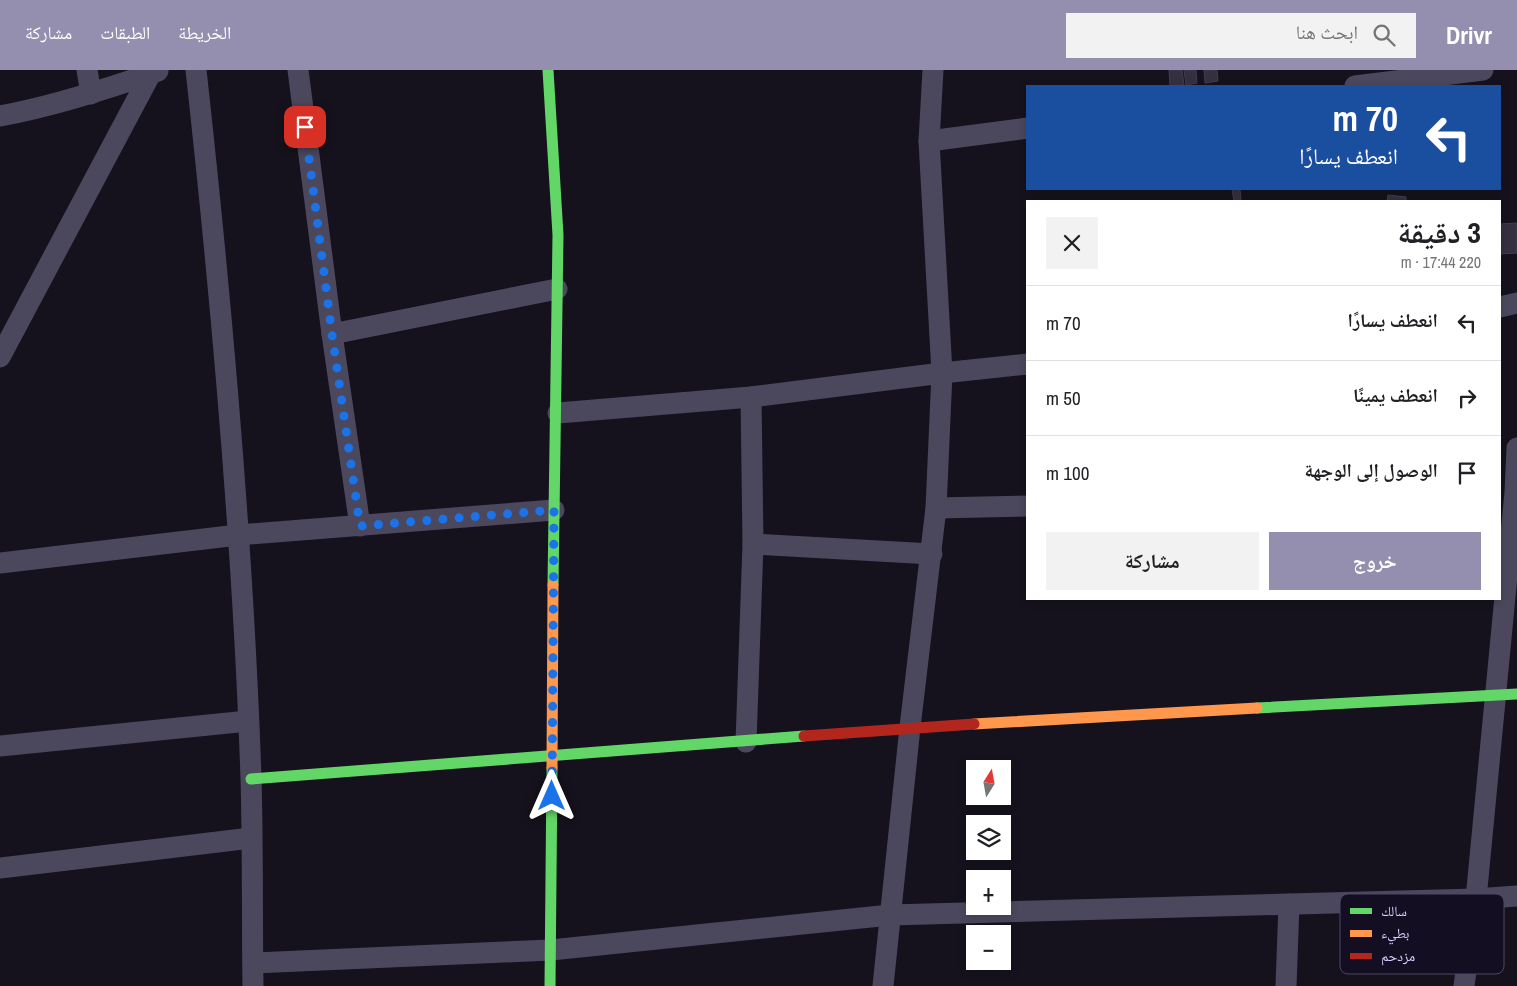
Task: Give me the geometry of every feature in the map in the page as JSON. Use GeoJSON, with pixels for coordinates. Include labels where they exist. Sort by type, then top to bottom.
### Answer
{"type":"FeatureCollection","features":[{"type":"Feature","properties":{"kind":"street"},"geometry":{"type":"LineString","coordinates":[[87,70],[91,94]]}},
{"type":"Feature","properties":{"kind":"street"},"geometry":{"type":"LineString","coordinates":[[196,70],[207,167],[238,535],[251,779],[253,986]]}},
{"type":"Feature","properties":{"kind":"street"},"geometry":{"type":"LineString","coordinates":[[298,70],[332,334],[360,526]]}},
{"type":"Feature","properties":{"kind":"street"},"geometry":{"type":"LineString","coordinates":[[548,70],[555,178],[558,413],[554,510],[550,986]]}},
{"type":"Feature","properties":{"kind":"street"},"geometry":{"type":"LineString","coordinates":[[883,986],[910,727],[936,508],[942,372],[929,141],[933,70]]}},
{"type":"Feature","properties":{"kind":"street"},"geometry":{"type":"LineString","coordinates":[[1360,85],[1417,74],[1483,70]]}},
{"type":"Feature","properties":{"kind":"street"},"geometry":{"type":"LineString","coordinates":[[0,116],[91,94],[156,72]]}},
{"type":"Feature","properties":{"kind":"street"},"geometry":{"type":"LineString","coordinates":[[0,357],[156,72]]}},
{"type":"Feature","properties":{"kind":"street"},"geometry":{"type":"LineString","coordinates":[[929,141],[1026,128]]}},
{"type":"Feature","properties":{"kind":"street"},"geometry":{"type":"LineString","coordinates":[[332,334],[557,289]]}},
{"type":"Feature","properties":{"kind":"street"},"geometry":{"type":"LineString","coordinates":[[1501,307],[1517,304]]}},
{"type":"Feature","properties":{"kind":"street"},"geometry":{"type":"LineString","coordinates":[[558,413],[751,397],[942,372],[1026,364]]}},
{"type":"Feature","properties":{"kind":"street"},"geometry":{"type":"LineString","coordinates":[[746,742],[753,544],[751,397]]}},
{"type":"Feature","properties":{"kind":"street"},"geometry":{"type":"LineString","coordinates":[[1476,894],[1511,492],[1517,448]]}},
{"type":"Feature","properties":{"kind":"street"},"geometry":{"type":"LineString","coordinates":[[936,508],[1026,506]]}},
{"type":"Feature","properties":{"kind":"street"},"geometry":{"type":"LineString","coordinates":[[0,563],[238,535],[554,510]]}},
{"type":"Feature","properties":{"kind":"street"},"geometry":{"type":"LineString","coordinates":[[753,544],[932,554]]}},
{"type":"Feature","properties":{"kind":"street"},"geometry":{"type":"LineString","coordinates":[[251,779],[746,742],[910,727],[1517,694]]}},
{"type":"Feature","properties":{"kind":"street"},"geometry":{"type":"LineString","coordinates":[[0,746],[248,721]]}},
{"type":"Feature","properties":{"kind":"street"},"geometry":{"type":"LineString","coordinates":[[0,868],[251,838]]}},
{"type":"Feature","properties":{"kind":"street"},"geometry":{"type":"LineString","coordinates":[[1504,897],[1517,896]]}},
{"type":"Feature","properties":{"kind":"street"},"geometry":{"type":"LineString","coordinates":[[253,963],[551,950],[890,915],[1340,903]]}},
{"type":"Feature","properties":{"kind":"street"},"geometry":{"type":"LineString","coordinates":[[1286,986],[1289,904]]}},
{"type":"Feature","properties":{"kind":"building"},"geometry":{"type":"Polygon","coordinates":[[[1169,70],[1182,70],[1184,85],[1170,85],[1169,70]]]}},
{"type":"Feature","properties":{"kind":"building"},"geometry":{"type":"Polygon","coordinates":[[[1184,70],[1196,70],[1197,83],[1186,85],[1184,70]]]}},
{"type":"Feature","properties":{"kind":"building"},"geometry":{"type":"Polygon","coordinates":[[[1204,70],[1217,70],[1218,81],[1205,83],[1204,70]]]}},
{"type":"Feature","properties":{"kind":"building"},"geometry":{"type":"Polygon","coordinates":[[[1232,190],[1240,190],[1241,200],[1234,200],[1232,190]]]}},
{"type":"Feature","properties":{"kind":"building"},"geometry":{"type":"Polygon","coordinates":[[[1388,195],[1406,197],[1406,200],[1387,200],[1388,195]]]}},
{"type":"Feature","properties":{"kind":"building"},"geometry":{"type":"Polygon","coordinates":[[[1517,223],[1517,253],[1501,254],[1501,224],[1517,223]]]}},
{"type":"Feature","properties":{"kind":"traffic: fast"},"geometry":{"type":"LineString","coordinates":[[548,70],[558,235],[553,585]]}},
{"type":"Feature","properties":{"kind":"traffic: fast"},"geometry":{"type":"LineString","coordinates":[[1257,708],[1517,694]]}},
{"type":"Feature","properties":{"kind":"traffic: fast"},"geometry":{"type":"LineString","coordinates":[[251,779],[804,736]]}},
{"type":"Feature","properties":{"kind":"traffic: fast"},"geometry":{"type":"LineString","coordinates":[[550,986],[552,768]]}},
{"type":"Feature","properties":{"kind":"traffic: slow"},"geometry":{"type":"LineString","coordinates":[[552,768],[553,585]]}},
{"type":"Feature","properties":{"kind":"traffic: slow"},"geometry":{"type":"LineString","coordinates":[[974,724],[1257,708]]}},
{"type":"Feature","properties":{"kind":"traffic: jam"},"geometry":{"type":"LineString","coordinates":[[804,736],[974,724]]}},
{"type":"Feature","properties":{"kind":"route"},"geometry":{"type":"LineString","coordinates":[[305,127],[332,334],[360,526],[554,510],[552,796]]}}]}
